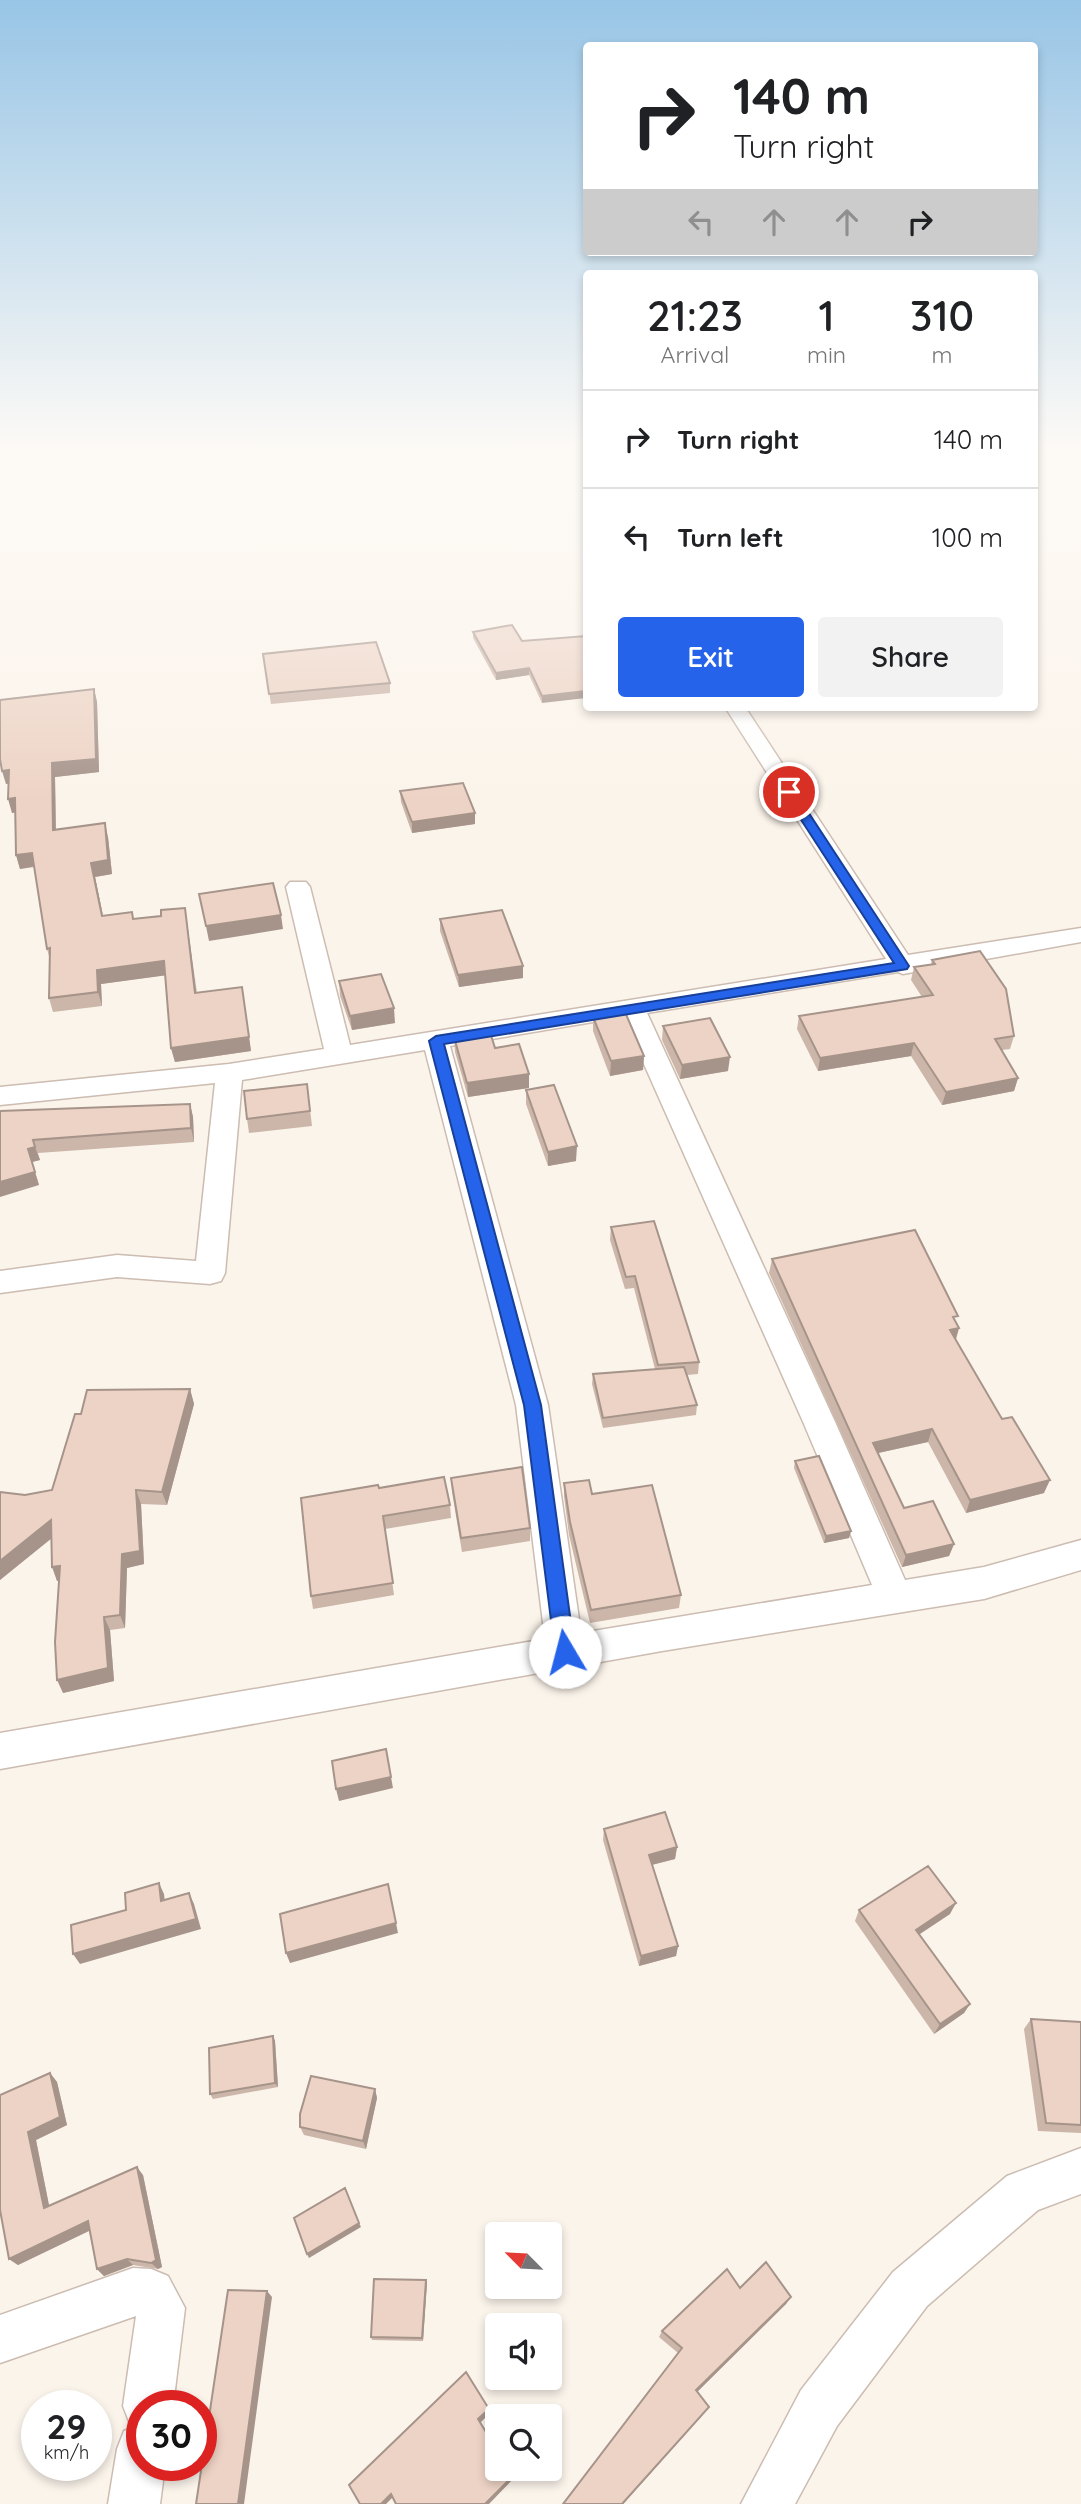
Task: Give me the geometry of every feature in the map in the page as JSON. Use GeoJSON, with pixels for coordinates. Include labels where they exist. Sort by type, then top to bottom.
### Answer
{"type":"FeatureCollection","features":[{"type":"Feature","properties":{"kind":"street"},"geometry":{"type":"LineString","coordinates":[[738,711],[903,966]]}},
{"type":"Feature","properties":{"kind":"street"},"geometry":{"type":"LineString","coordinates":[[298,887],[339,1055]]}},
{"type":"Feature","properties":{"kind":"street"},"geometry":{"type":"LineString","coordinates":[[0,1096],[229,1073],[1081,936]]}},
{"type":"Feature","properties":{"kind":"street"},"geometry":{"type":"LineString","coordinates":[[632,1009],[820,1424],[895,1598]]}},
{"type":"Feature","properties":{"kind":"street"},"geometry":{"type":"LineString","coordinates":[[436,1041],[533,1405],[565,1652]]}},
{"type":"Feature","properties":{"kind":"street"},"geometry":{"type":"LineString","coordinates":[[0,1282],[117,1266],[210,1273],[229,1073]]}},
{"type":"Feature","properties":{"kind":"street"},"geometry":{"type":"LineString","coordinates":[[0,1751],[565,1652],[984,1583],[1081,1555]]}},
{"type":"Feature","properties":{"kind":"street"},"geometry":{"type":"LineString","coordinates":[[767,2504],[819,2408],[910,2289],[1024,2192],[1081,2171]]}},
{"type":"Feature","properties":{"kind":"street"},"geometry":{"type":"LineString","coordinates":[[0,2339],[133,2292],[151,2293],[162,2308],[150,2390]]}},
{"type":"Feature","properties":{"kind":"street"},"geometry":{"type":"LineString","coordinates":[[134,2504],[137,2481]]}},
{"type":"Feature","properties":{"kind":"building"},"geometry":{"type":"Polygon","coordinates":[[[512,625],[522,641],[583,636],[583,691],[542,696],[529,668],[496,673],[473,632],[512,625]]]}},
{"type":"Feature","properties":{"kind":"building"},"geometry":{"type":"Polygon","coordinates":[[[376,642],[390,683],[269,694],[263,654],[376,642]]]}},
{"type":"Feature","properties":{"kind":"building"},"geometry":{"type":"Polygon","coordinates":[[[94,689],[96,759],[52,763],[53,830],[105,823],[108,860],[91,863],[102,916],[132,912],[133,919],[161,916],[161,910],[185,908],[195,993],[242,987],[249,1037],[171,1048],[164,961],[97,970],[98,992],[49,998],[50,948],[47,949],[32,853],[16,855],[15,798],[8,799],[9,770],[2,771],[0,759],[0,700],[94,689]]]}},
{"type":"Feature","properties":{"kind":"building"},"geometry":{"type":"Polygon","coordinates":[[[463,783],[475,813],[412,822],[400,791],[463,783]]]}},
{"type":"Feature","properties":{"kind":"building"},"geometry":{"type":"Polygon","coordinates":[[[273,883],[281,915],[206,926],[199,894],[273,883]]]}},
{"type":"Feature","properties":{"kind":"building"},"geometry":{"type":"Polygon","coordinates":[[[502,910],[523,966],[458,975],[440,919],[502,910]]]}},
{"type":"Feature","properties":{"kind":"building"},"geometry":{"type":"Polygon","coordinates":[[[980,951],[1006,989],[1014,1036],[995,1039],[1018,1078],[946,1092],[914,1043],[820,1058],[799,1016],[933,995],[914,967],[935,964],[932,960],[980,951]]]}},
{"type":"Feature","properties":{"kind":"building"},"geometry":{"type":"Polygon","coordinates":[[[381,974],[394,1008],[350,1016],[339,981],[381,974]]]}},
{"type":"Feature","properties":{"kind":"building"},"geometry":{"type":"Polygon","coordinates":[[[625,1012],[644,1056],[611,1061],[593,1017],[625,1012]]]}},
{"type":"Feature","properties":{"kind":"building"},"geometry":{"type":"Polygon","coordinates":[[[710,1018],[730,1057],[682,1065],[663,1026],[710,1018]]]}},
{"type":"Feature","properties":{"kind":"building"},"geometry":{"type":"Polygon","coordinates":[[[490,1032],[495,1048],[519,1044],[529,1074],[467,1083],[454,1037],[490,1032]]]}},
{"type":"Feature","properties":{"kind":"building"},"geometry":{"type":"Polygon","coordinates":[[[307,1084],[310,1111],[247,1119],[244,1091],[307,1084]]]}},
{"type":"Feature","properties":{"kind":"building"},"geometry":{"type":"Polygon","coordinates":[[[554,1085],[577,1146],[548,1152],[526,1090],[554,1085]]]}},
{"type":"Feature","properties":{"kind":"building"},"geometry":{"type":"Polygon","coordinates":[[[190,1104],[191,1128],[33,1140],[35,1147],[28,1149],[35,1172],[0,1182],[0,1111],[190,1104]]]}},
{"type":"Feature","properties":{"kind":"building"},"geometry":{"type":"Polygon","coordinates":[[[654,1221],[699,1362],[658,1365],[635,1276],[626,1277],[611,1227],[654,1221]]]}},
{"type":"Feature","properties":{"kind":"building"},"geometry":{"type":"Polygon","coordinates":[[[915,1230],[958,1316],[953,1317],[959,1328],[950,1330],[1002,1419],[1012,1417],[1050,1480],[970,1500],[932,1429],[873,1443],[904,1508],[933,1501],[954,1544],[906,1555],[772,1259],[915,1230]]]}},
{"type":"Feature","properties":{"kind":"building"},"geometry":{"type":"Polygon","coordinates":[[[684,1367],[697,1405],[603,1418],[593,1374],[684,1367]]]}},
{"type":"Feature","properties":{"kind":"building"},"geometry":{"type":"Polygon","coordinates":[[[190,1389],[162,1492],[136,1490],[140,1551],[122,1554],[120,1615],[104,1617],[108,1668],[57,1680],[55,1642],[60,1566],[52,1567],[51,1520],[0,1561],[0,1492],[25,1495],[52,1490],[75,1414],[81,1414],[87,1390],[190,1389]]]}},
{"type":"Feature","properties":{"kind":"building"},"geometry":{"type":"Polygon","coordinates":[[[819,1456],[851,1531],[826,1536],[795,1461],[819,1456]]]}},
{"type":"Feature","properties":{"kind":"building"},"geometry":{"type":"Polygon","coordinates":[[[522,1467],[530,1528],[461,1538],[451,1478],[522,1467]]]}},
{"type":"Feature","properties":{"kind":"building"},"geometry":{"type":"Polygon","coordinates":[[[444,1477],[450,1505],[383,1516],[393,1583],[311,1596],[301,1498],[444,1477]]]}},
{"type":"Feature","properties":{"kind":"building"},"geometry":{"type":"Polygon","coordinates":[[[589,1480],[592,1494],[652,1485],[681,1595],[591,1610],[570,1522],[564,1483],[589,1480]]]}},
{"type":"Feature","properties":{"kind":"building"},"geometry":{"type":"Polygon","coordinates":[[[386,1749],[391,1777],[336,1789],[332,1761],[386,1749]]]}},
{"type":"Feature","properties":{"kind":"building"},"geometry":{"type":"Polygon","coordinates":[[[665,1812],[677,1847],[649,1855],[678,1946],[641,1956],[604,1829],[665,1812]]]}},
{"type":"Feature","properties":{"kind":"building"},"geometry":{"type":"Polygon","coordinates":[[[928,1866],[956,1903],[916,1930],[970,2004],[940,2024],[859,1910],[928,1866]]]}},
{"type":"Feature","properties":{"kind":"building"},"geometry":{"type":"Polygon","coordinates":[[[159,1883],[161,1901],[189,1893],[196,1919],[73,1954],[71,1925],[126,1910],[125,1893],[159,1883]]]}},
{"type":"Feature","properties":{"kind":"building"},"geometry":{"type":"Polygon","coordinates":[[[388,1884],[396,1923],[286,1953],[280,1914],[388,1884]]]}},
{"type":"Feature","properties":{"kind":"building"},"geometry":{"type":"Polygon","coordinates":[[[1031,2019],[1081,2022],[1081,2125],[1046,2123],[1031,2019]]]}},
{"type":"Feature","properties":{"kind":"building"},"geometry":{"type":"Polygon","coordinates":[[[273,2036],[275,2083],[210,2094],[209,2048],[273,2036]]]}},
{"type":"Feature","properties":{"kind":"building"},"geometry":{"type":"Polygon","coordinates":[[[50,2073],[60,2117],[28,2132],[44,2208],[137,2167],[156,2260],[151,2263],[127,2259],[97,2269],[88,2221],[9,2259],[0,2210],[0,2095],[50,2073]]]}},
{"type":"Feature","properties":{"kind":"building"},"geometry":{"type":"Polygon","coordinates":[[[311,2076],[375,2089],[363,2141],[300,2127],[300,2114],[311,2076]]]}},
{"type":"Feature","properties":{"kind":"building"},"geometry":{"type":"Polygon","coordinates":[[[345,2188],[359,2223],[307,2254],[294,2218],[345,2188]]]}},
{"type":"Feature","properties":{"kind":"building"},"geometry":{"type":"Polygon","coordinates":[[[766,2262],[791,2297],[696,2390],[709,2407],[622,2504],[563,2504],[682,2348],[662,2331],[727,2269],[740,2288],[766,2262]]]}},
{"type":"Feature","properties":{"kind":"building"},"geometry":{"type":"Polygon","coordinates":[[[374,2279],[426,2280],[422,2338],[371,2337],[374,2279]]]}},
{"type":"Feature","properties":{"kind":"building"},"geometry":{"type":"Polygon","coordinates":[[[228,2290],[267,2291],[238,2504],[196,2504],[199,2481],[217,2481],[217,2390],[213,2390],[228,2290]]]}},
{"type":"Feature","properties":{"kind":"building"},"geometry":{"type":"Polygon","coordinates":[[[466,2372],[486,2404],[485,2413],[478,2419],[485,2430],[485,2481],[508,2481],[485,2504],[396,2504],[391,2494],[381,2504],[360,2504],[349,2485],[466,2372]]]}},
{"type":"Feature","properties":{"kind":"route"},"geometry":{"type":"LineString","coordinates":[[565,1652],[533,1405],[436,1041],[903,966],[789,792]]}}]}
